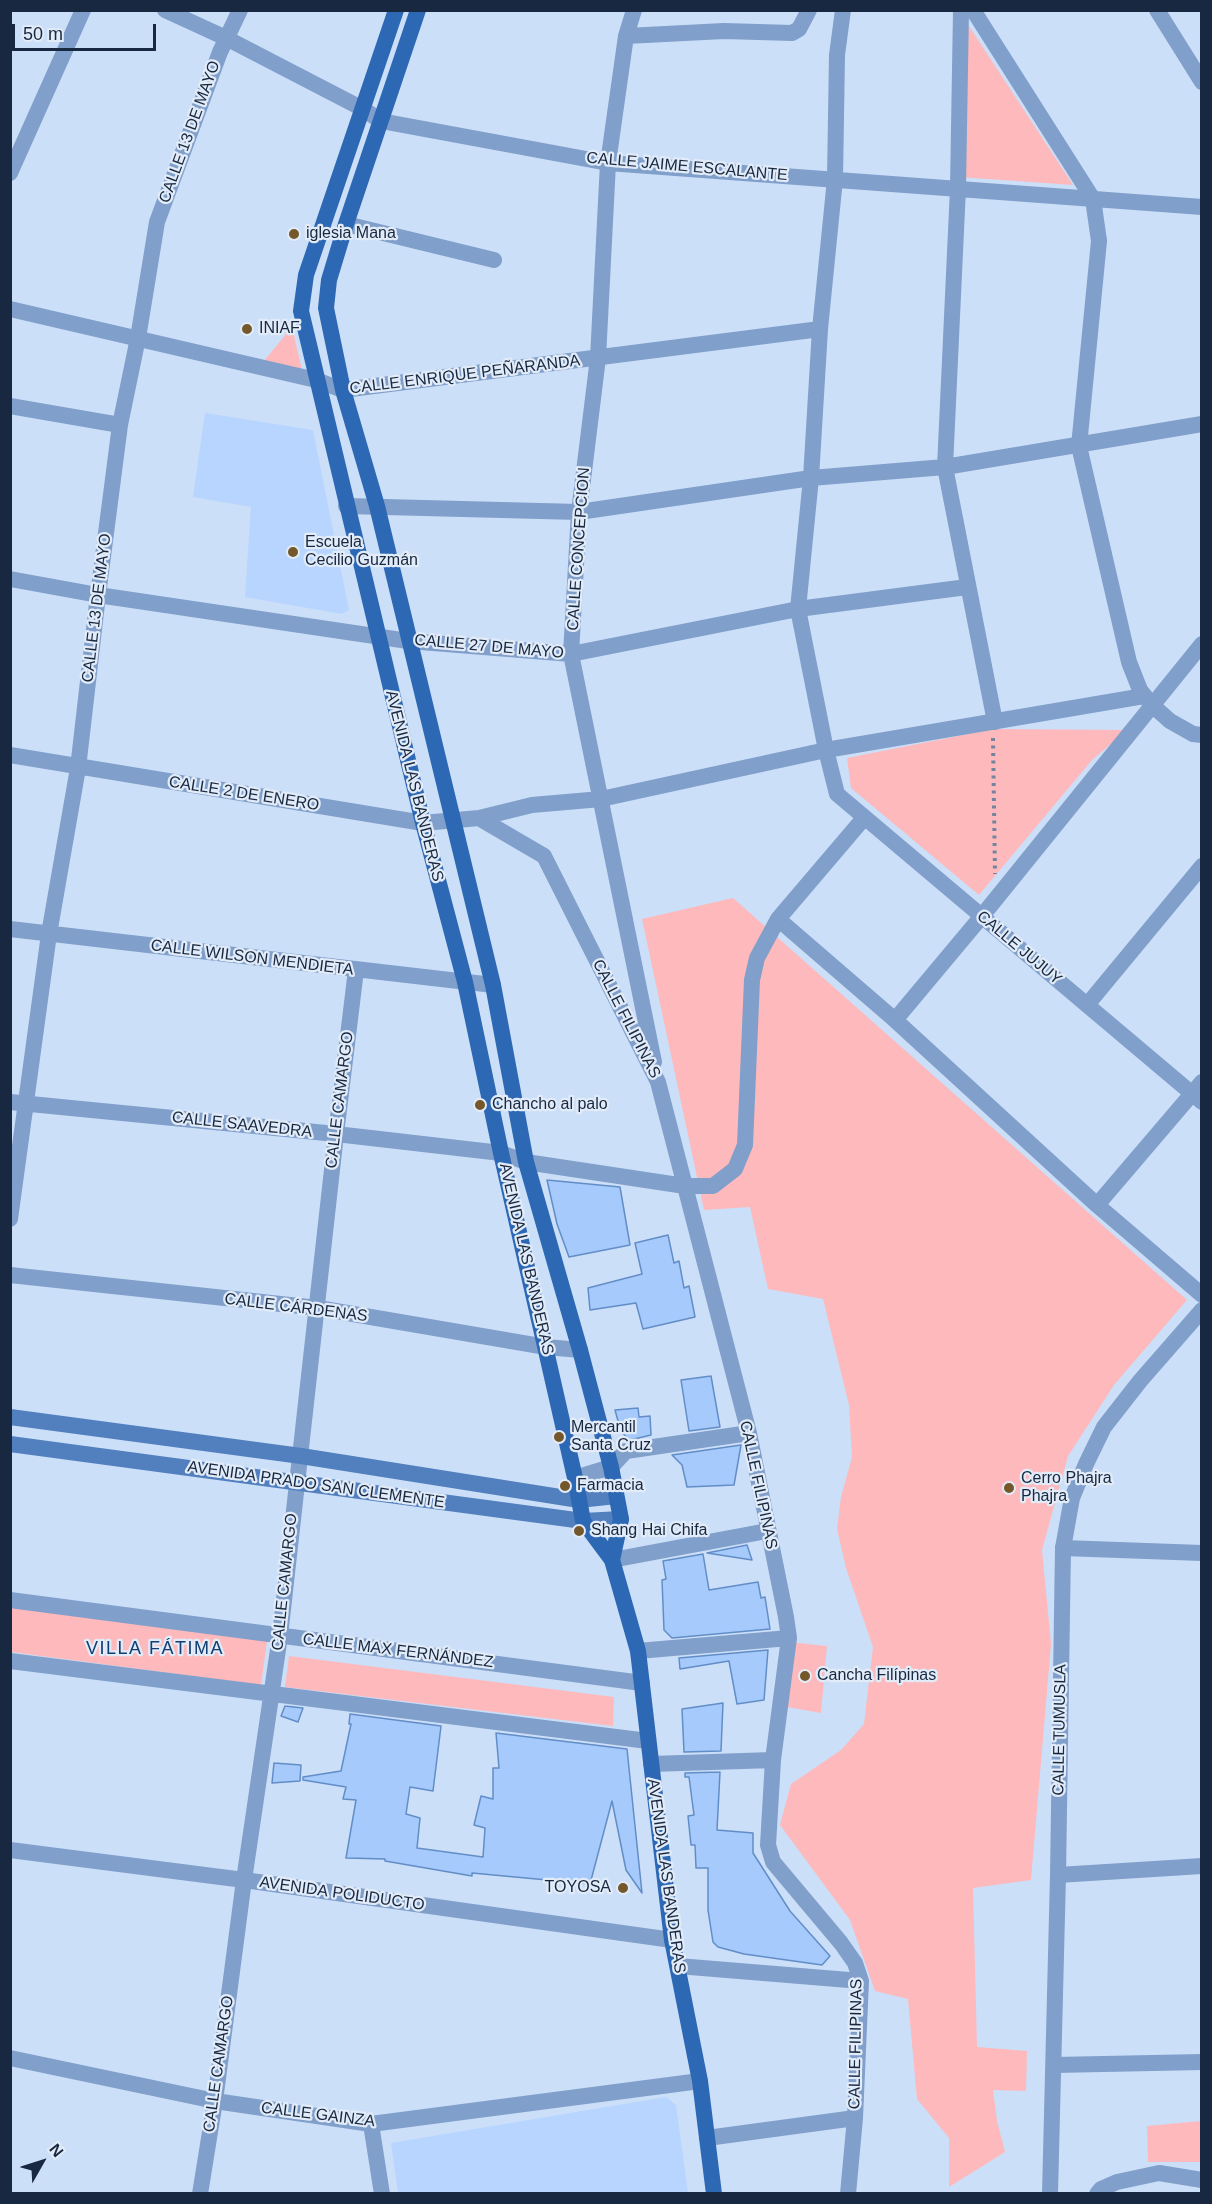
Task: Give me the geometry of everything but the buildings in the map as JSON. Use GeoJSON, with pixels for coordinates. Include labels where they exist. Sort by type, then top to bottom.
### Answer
{"type":"FeatureCollection","features":[{"type":"Feature","properties":{"kind":"main road","name":"AVENIDA LAS BANDERAS"},"geometry":{"type":"LineString","coordinates":[[396,10],[306,275],[301,311],[423,823],[465,982],[583,1521],[612,1560],[638,1651],[672,1940],[700,2081],[714,2193]]}},
{"type":"Feature","properties":{"kind":"main road","name":"AVENIDA LAS BANDERAS"},"geometry":{"type":"LineString","coordinates":[[418,10],[346,224],[329,280],[326,308],[343,390],[376,506],[493,985],[526,1162],[580,1350],[610,1467],[621,1519],[612,1560]]}},
{"type":"Feature","properties":{"kind":"main road","name":"AVENIDA PRADO SAN CLEMENTE"},"geometry":{"type":"LineString","coordinates":[[10,1417],[301,1456],[579,1500],[616,1496]]}},
{"type":"Feature","properties":{"kind":"main road","name":"AVENIDA PRADO SAN CLEMENTE"},"geometry":{"type":"LineString","coordinates":[[10,1444],[583,1521],[621,1519]]}},
{"type":"Feature","properties":{"kind":"street"},"geometry":{"type":"LineString","coordinates":[[10,174],[83,10]]}},
{"type":"Feature","properties":{"kind":"street","name":"CALLE JAIME ESCALANTE"},"geometry":{"type":"LineString","coordinates":[[165,10],[226,38],[363,109],[381,121],[608,163],[1202,207]]}},
{"type":"Feature","properties":{"kind":"street","name":"CALLE 13 DE MAYO"},"geometry":{"type":"LineString","coordinates":[[10,1219],[18,1103],[78,768],[120,425],[138,338],[157,222],[226,38],[240,10]]}},
{"type":"Feature","properties":{"kind":"street","name":"CALLE CONCEPCION"},"geometry":{"type":"LineString","coordinates":[[634,10],[626,36],[608,163],[598,358],[579,512],[571,654],[658,1082]]}},
{"type":"Feature","properties":{"kind":"street"},"geometry":{"type":"LineString","coordinates":[[626,36],[723,31],[792,33],[799,29],[809,10]]}},
{"type":"Feature","properties":{"kind":"street"},"geometry":{"type":"LineString","coordinates":[[826,750],[798,609],[811,478],[820,328],[835,179],[837,55],[843,10]]}},
{"type":"Feature","properties":{"kind":"street"},"geometry":{"type":"LineString","coordinates":[[961,10],[958,188],[945,467],[994,722]]}},
{"type":"Feature","properties":{"kind":"street"},"geometry":{"type":"LineString","coordinates":[[973,10],[1093,199],[1099,241],[1079,446],[1129,663],[1140,690],[1170,721],[1193,734],[1202,735]]}},
{"type":"Feature","properties":{"kind":"street"},"geometry":{"type":"LineString","coordinates":[[1157,10],[1202,81]]}},
{"type":"Feature","properties":{"kind":"street"},"geometry":{"type":"LineString","coordinates":[[346,224],[494,260]]}},
{"type":"Feature","properties":{"kind":"street","name":"CALLE ENRIQUE PEÑARANDA"},"geometry":{"type":"LineString","coordinates":[[10,309],[316,380],[343,390],[820,328]]}},
{"type":"Feature","properties":{"kind":"street"},"geometry":{"type":"LineString","coordinates":[[10,406],[120,425]]}},
{"type":"Feature","properties":{"kind":"street"},"geometry":{"type":"LineString","coordinates":[[346,506],[579,512],[811,478],[945,467],[1202,424]]}},
{"type":"Feature","properties":{"kind":"street","name":"CALLE 27 DE MAYO"},"geometry":{"type":"LineString","coordinates":[[10,579],[98,595],[378,636],[571,654],[798,609],[967,587]]}},
{"type":"Feature","properties":{"kind":"street"},"geometry":{"type":"LineString","coordinates":[[895,1020],[982,916],[1148,700],[1202,644]]}},
{"type":"Feature","properties":{"kind":"street","name":"CALLE 2 DE ENERO"},"geometry":{"type":"LineString","coordinates":[[10,755],[423,823],[453,822],[532,805],[601,799],[826,750],[994,722],[1148,700]]}},
{"type":"Feature","properties":{"kind":"street","name":"CALLE JUJUY"},"geometry":{"type":"LineString","coordinates":[[826,750],[837,794],[1087,1005],[1198,1092]]}},
{"type":"Feature","properties":{"kind":"street","name":"CALLE FILIPINAS"},"geometry":{"type":"LineString","coordinates":[[478,818],[543,856],[658,1082],[748,1433],[789,1638],[773,1760],[768,1845],[773,1862],[841,1943],[855,1963],[861,1981],[855,2118],[848,2193]]}},
{"type":"Feature","properties":{"kind":"street","name":"CALLE SAAVEDRA"},"geometry":{"type":"LineString","coordinates":[[18,1103],[336,1134],[501,1154],[526,1162],[685,1186],[713,1186],[735,1169],[745,1145],[752,980],[756,958],[778,919],[864,818]]}},
{"type":"Feature","properties":{"kind":"street"},"geometry":{"type":"LineString","coordinates":[[1087,1005],[1202,866]]}},
{"type":"Feature","properties":{"kind":"street"},"geometry":{"type":"LineString","coordinates":[[778,919],[895,1020],[1097,1205],[1202,1295]]}},
{"type":"Feature","properties":{"kind":"street","name":"CALLE WILSON MENDIETA"},"geometry":{"type":"LineString","coordinates":[[10,929],[493,985]]}},
{"type":"Feature","properties":{"kind":"street","name":"CALLE CAMARGO"},"geometry":{"type":"LineString","coordinates":[[200,2193],[280,1636],[356,970]]}},
{"type":"Feature","properties":{"kind":"street"},"geometry":{"type":"LineString","coordinates":[[1097,1205],[1198,1092]]}},
{"type":"Feature","properties":{"kind":"street","name":"CALLE CÁRDENAS"},"geometry":{"type":"LineString","coordinates":[[10,1275],[318,1308],[546,1347],[580,1350]]}},
{"type":"Feature","properties":{"kind":"street","name":"CALLE TUMUSLA"},"geometry":{"type":"LineString","coordinates":[[1050,2193],[1063,1548],[1072,1498],[1104,1427],[1202,1310]]}},
{"type":"Feature","properties":{"kind":"street"},"geometry":{"type":"LineString","coordinates":[[575,1478],[610,1467],[626,1451],[748,1433]]}},
{"type":"Feature","properties":{"kind":"street"},"geometry":{"type":"LineString","coordinates":[[612,1560],[767,1531]]}},
{"type":"Feature","properties":{"kind":"street"},"geometry":{"type":"LineString","coordinates":[[1063,1548],[1202,1553]]}},
{"type":"Feature","properties":{"kind":"street","name":"CALLE MAX FERNÁNDEZ"},"geometry":{"type":"LineString","coordinates":[[10,1600],[642,1683]]}},
{"type":"Feature","properties":{"kind":"street"},"geometry":{"type":"LineString","coordinates":[[638,1651],[789,1638]]}},
{"type":"Feature","properties":{"kind":"street"},"geometry":{"type":"LineString","coordinates":[[10,1661],[648,1741]]}},
{"type":"Feature","properties":{"kind":"street"},"geometry":{"type":"LineString","coordinates":[[651,1764],[773,1760]]}},
{"type":"Feature","properties":{"kind":"street","name":"AVENIDA POLIDUCTO"},"geometry":{"type":"LineString","coordinates":[[10,1850],[672,1940]]}},
{"type":"Feature","properties":{"kind":"street"},"geometry":{"type":"LineString","coordinates":[[1058,1875],[1201,1871]]}},
{"type":"Feature","properties":{"kind":"street"},"geometry":{"type":"LineString","coordinates":[[678,1966],[861,1981]]}},
{"type":"Feature","properties":{"kind":"street","name":"CALLE GAINZA"},"geometry":{"type":"LineString","coordinates":[[10,2058],[215,2101],[371,2124],[700,2081]]}},
{"type":"Feature","properties":{"kind":"street"},"geometry":{"type":"LineString","coordinates":[[1054,2065],[1202,2062]]}},
{"type":"Feature","properties":{"kind":"street"},"geometry":{"type":"LineString","coordinates":[[707,2138],[855,2118]]}},
{"type":"Feature","properties":{"kind":"street"},"geometry":{"type":"LineString","coordinates":[[371,2124],[381,2193]]}},
{"type":"Feature","properties":{"kind":"street"},"geometry":{"type":"LineString","coordinates":[[1097,2193],[1117,2182],[1159,2173],[1202,2180]]}},
{"type":"Feature","properties":{"kind":"path"},"geometry":{"type":"LineString","coordinates":[[994,722],[995,899]]}},
{"type":"Feature","properties":{"kind":"shaded area"},"geometry":{"type":"Polygon","coordinates":[[[959,11],[1073,185],[959,177],[959,11]]]}},
{"type":"Feature","properties":{"kind":"shaded area"},"geometry":{"type":"Polygon","coordinates":[[[292,327],[302,370],[263,362],[292,327]]]}},
{"type":"Feature","properties":{"kind":"shaded area","name":"Escuela Cecilio Guzmán"},"geometry":{"type":"Polygon","coordinates":[[[205,413],[313,430],[349,610],[342,614],[245,597],[251,507],[193,497],[205,413]]]}},
{"type":"Feature","properties":{"kind":"shaded area"},"geometry":{"type":"Polygon","coordinates":[[[993,729],[1127,730],[1092,760],[979,895],[851,788],[847,758],[993,729]]]}},
{"type":"Feature","properties":{"kind":"shaded area"},"geometry":{"type":"Polygon","coordinates":[[[733,898],[1187,1300],[1114,1385],[1068,1456],[1042,1550],[1051,1644],[1031,1880],[973,1888],[977,2047],[1027,2051],[1026,2091],[993,2090],[997,2121],[1005,2152],[949,2187],[949,2138],[917,2099],[908,1999],[875,1991],[850,1920],[780,1825],[791,1784],[841,1750],[864,1724],[873,1647],[846,1568],[837,1529],[841,1497],[852,1457],[849,1405],[823,1299],[768,1289],[750,1207],[704,1210],[642,919],[733,898]]]}},
{"type":"Feature","properties":{"kind":"shaded area"},"geometry":{"type":"Polygon","coordinates":[[[11,1607],[267,1641],[261,1685],[11,1652],[11,1607]]]}},
{"type":"Feature","properties":{"kind":"shaded area","name":"Cancha Filípinas"},"geometry":{"type":"Polygon","coordinates":[[[788,1642],[827,1646],[821,1713],[782,1706],[788,1642]]]}},
{"type":"Feature","properties":{"kind":"shaded area"},"geometry":{"type":"Polygon","coordinates":[[[289,1656],[614,1697],[613,1726],[285,1687],[289,1656]]]}},
{"type":"Feature","properties":{"kind":"shaded area"},"geometry":{"type":"Polygon","coordinates":[[[666,2097],[676,2105],[688,2193],[398,2193],[391,2143],[666,2097]]]}},
{"type":"Feature","properties":{"kind":"shaded area"},"geometry":{"type":"Polygon","coordinates":[[[1201,2121],[1201,2162],[1148,2162],[1147,2126],[1201,2121]]]}},
{"type":"Feature","properties":{"kind":"place","name":"iglesia Mana"},"geometry":{"type":"Point","coordinates":[294,234]}},
{"type":"Feature","properties":{"kind":"place","name":"INIAF"},"geometry":{"type":"Point","coordinates":[247,329]}},
{"type":"Feature","properties":{"kind":"place","name":"Escuela Cecilio Guzmán"},"geometry":{"type":"Point","coordinates":[293,552]}},
{"type":"Feature","properties":{"kind":"place","name":"Chancho al palo"},"geometry":{"type":"Point","coordinates":[480,1105]}},
{"type":"Feature","properties":{"kind":"place","name":"Mercantil Santa Cruz"},"geometry":{"type":"Point","coordinates":[559,1437]}},
{"type":"Feature","properties":{"kind":"place","name":"Farmacia"},"geometry":{"type":"Point","coordinates":[565,1486]}},
{"type":"Feature","properties":{"kind":"place","name":"Cerro Phajra Phajra"},"geometry":{"type":"Point","coordinates":[1009,1488]}},
{"type":"Feature","properties":{"kind":"place","name":"Shang Hai Chifa"},"geometry":{"type":"Point","coordinates":[579,1531]}},
{"type":"Feature","properties":{"kind":"place","name":"Cancha Filípinas"},"geometry":{"type":"Point","coordinates":[805,1676]}},
{"type":"Feature","properties":{"kind":"place","name":"TOYOSA"},"geometry":{"type":"Point","coordinates":[623,1888]}},
{"type":"Feature","properties":{"kind":"district","name":"VILLA FÁTIMA"},"geometry":{"type":"Point","coordinates":[155,1649]}}]}
